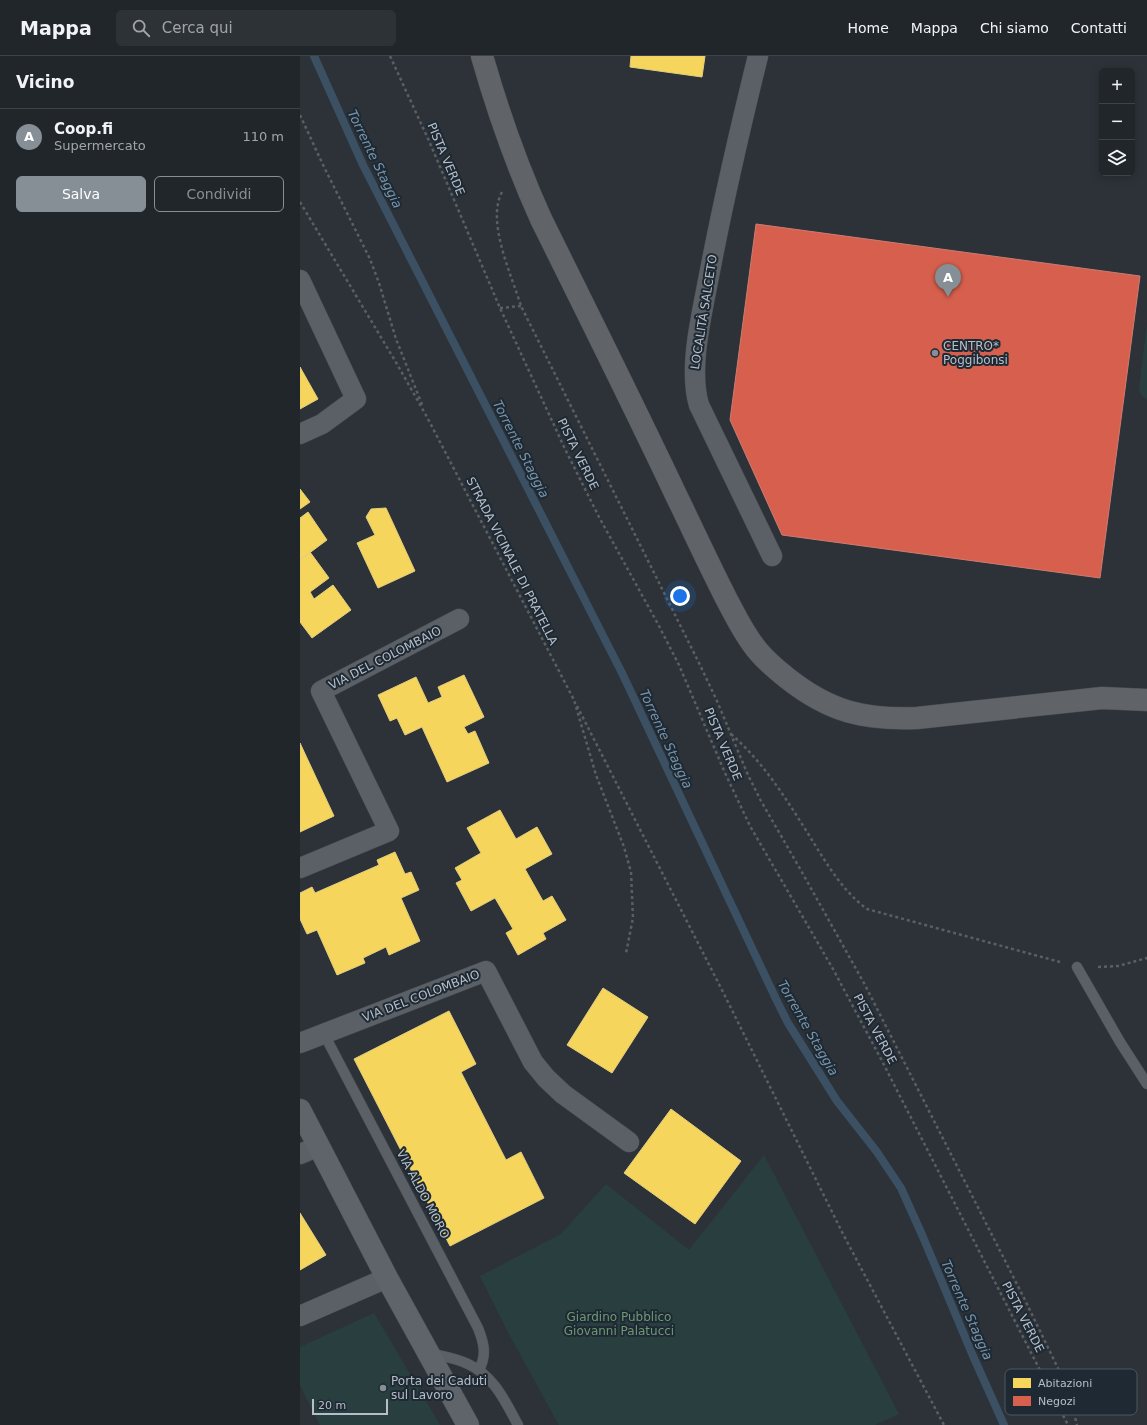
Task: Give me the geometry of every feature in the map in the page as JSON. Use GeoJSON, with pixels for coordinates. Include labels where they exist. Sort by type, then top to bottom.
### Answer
{"type":"FeatureCollection","features":[{"type":"Feature","properties":{"kind":"highway"},"geometry":{"type":"LineString","coordinates":[[482,56],[502,124],[541,219],[650,439],[723,592],[748,638],[758,652],[776,670],[813,696],[843,711],[857,715],[892,719],[924,718],[1102,698],[1147,700]]}},
{"type":"Feature","properties":{"kind":"highway"},"geometry":{"type":"LineString","coordinates":[[492,92],[497,56]]}},
{"type":"Feature","properties":{"kind":"highway"},"geometry":{"type":"LineString","coordinates":[[1102,698],[1147,684]]}},
{"type":"Feature","properties":{"kind":"main road"},"geometry":{"type":"LineString","coordinates":[[300,1110],[309,1150],[387,1278],[468,1425]]}},
{"type":"Feature","properties":{"kind":"street","name":"LOCALITÀ SALCETO"},"geometry":{"type":"LineString","coordinates":[[758,56],[721,211],[704,303],[694,384],[699,405],[772,556]]}},
{"type":"Feature","properties":{"kind":"street"},"geometry":{"type":"LineString","coordinates":[[300,280],[356,399],[322,424],[300,434]]}},
{"type":"Feature","properties":{"kind":"street","name":"VIA DEL COLOMBAIO"},"geometry":{"type":"LineString","coordinates":[[300,868],[389,831],[321,691],[459,619]]}},
{"type":"Feature","properties":{"kind":"street","name":"VIA DEL COLOMBAIO"},"geometry":{"type":"LineString","coordinates":[[300,1043],[486,971],[533,1062],[546,1078],[563,1094],[628,1142]]}},
{"type":"Feature","properties":{"kind":"street"},"geometry":{"type":"LineString","coordinates":[[300,1316],[387,1278]]}},
{"type":"Feature","properties":{"kind":"lane"},"geometry":{"type":"LineString","coordinates":[[1077,967],[1120,1042],[1147,1084]]}},
{"type":"Feature","properties":{"kind":"lane","name":"VIA ALDO MORO"},"geometry":{"type":"LineString","coordinates":[[324,1034],[478,1328],[485,1348],[483,1364],[480,1370]]}},
{"type":"Feature","properties":{"kind":"lane"},"geometry":{"type":"LineString","coordinates":[[427,1352],[458,1360],[480,1370],[494,1384],[518,1425]]}},
{"type":"Feature","properties":{"kind":"path","name":"PISTA VERDE"},"geometry":{"type":"LineString","coordinates":[[390,56],[429,141],[500,308],[565,449],[599,517],[679,665],[725,773],[750,826],[852,1004],[1039,1369]]}},
{"type":"Feature","properties":{"kind":"path"},"geometry":{"type":"LineString","coordinates":[[300,115],[324,168],[370,259],[396,339],[427,417]]}},
{"type":"Feature","properties":{"kind":"path"},"geometry":{"type":"LineString","coordinates":[[517,163],[500,195],[497,225],[505,259],[521,306],[694,652],[761,801],[862,978],[1058,1369]]}},
{"type":"Feature","properties":{"kind":"path","name":"STRADA VICINALE DI PRATELLA"},"geometry":{"type":"LineString","coordinates":[[300,202],[427,417],[574,700],[596,775],[624,847],[631,872],[633,918],[626,954]]}},
{"type":"Feature","properties":{"kind":"path"},"geometry":{"type":"LineString","coordinates":[[500,308],[521,306]]}},
{"type":"Feature","properties":{"kind":"path"},"geometry":{"type":"LineString","coordinates":[[574,700],[723,992],[843,1234],[944,1425]]}},
{"type":"Feature","properties":{"kind":"path"},"geometry":{"type":"LineString","coordinates":[[730,733],[753,755],[775,782],[845,889],[853,898],[867,909],[1077,967],[1118,966],[1147,958]]}},
{"type":"Feature","properties":{"kind":"path","name":"PISTA VERDE"},"geometry":{"type":"LineString","coordinates":[[1063,1415],[1068,1425]]}},
{"type":"Feature","properties":{"kind":"path"},"geometry":{"type":"LineString","coordinates":[[1074,1415],[1077,1425]]}},
{"type":"Feature","properties":{"kind":"green space"},"geometry":{"type":"Polygon","coordinates":[[[1147,323],[1147,400],[1141,395],[1139,389],[1147,323]]]}},
{"type":"Feature","properties":{"kind":"green space","name":"Giardino Pubblico Giovanni Palatucci"},"geometry":{"type":"Polygon","coordinates":[[[764,1155],[899,1414],[875,1425],[559,1425],[511,1338],[480,1276],[561,1234],[606,1184],[689,1250],[764,1155]]]}},
{"type":"Feature","properties":{"kind":"green space"},"geometry":{"type":"Polygon","coordinates":[[[374,1313],[440,1425],[320,1425],[300,1385],[300,1347],[374,1313]]]}},
{"type":"Feature","properties":{"kind":"building: Abitazioni"},"geometry":{"type":"Polygon","coordinates":[[[631,56],[705,56],[702,77],[630,67],[631,56]]]}},
{"type":"Feature","properties":{"kind":"building: Abitazioni"},"geometry":{"type":"Polygon","coordinates":[[[300,367],[318,399],[300,409],[300,367]]]}},
{"type":"Feature","properties":{"kind":"building: Abitazioni"},"geometry":{"type":"Polygon","coordinates":[[[300,489],[310,502],[300,509],[300,489]]]}},
{"type":"Feature","properties":{"kind":"building: Abitazioni"},"geometry":{"type":"Polygon","coordinates":[[[386,508],[415,571],[378,588],[357,543],[375,535],[366,517],[371,509],[386,508]]]}},
{"type":"Feature","properties":{"kind":"building: Abitazioni"},"geometry":{"type":"Polygon","coordinates":[[[308,512],[327,540],[300,560],[300,518],[308,512]]]}},
{"type":"Feature","properties":{"kind":"building: Abitazioni"},"geometry":{"type":"Polygon","coordinates":[[[310,552],[329,578],[310,592],[314,599],[333,585],[351,610],[312,638],[300,622],[300,560],[310,552]]]}},
{"type":"Feature","properties":{"kind":"building: Abitazioni"},"geometry":{"type":"Polygon","coordinates":[[[464,675],[484,717],[464,727],[468,734],[475,731],[489,763],[447,782],[422,727],[405,735],[397,718],[390,721],[378,695],[416,677],[428,703],[442,697],[438,687],[464,675]]]}},
{"type":"Feature","properties":{"kind":"building: Abitazioni"},"geometry":{"type":"Polygon","coordinates":[[[300,743],[334,816],[300,832],[300,743]]]}},
{"type":"Feature","properties":{"kind":"building: Abitazioni"},"geometry":{"type":"Polygon","coordinates":[[[500,810],[516,839],[537,827],[552,854],[525,869],[543,901],[552,896],[566,920],[543,933],[546,939],[518,955],[506,933],[513,929],[495,898],[471,911],[456,883],[462,880],[455,868],[481,853],[467,828],[500,810]]]}},
{"type":"Feature","properties":{"kind":"building: Abitazioni"},"geometry":{"type":"Polygon","coordinates":[[[395,852],[405,874],[411,872],[419,890],[401,898],[420,941],[389,955],[386,947],[363,958],[365,963],[337,975],[317,930],[307,934],[300,919],[300,893],[312,887],[315,893],[379,865],[377,860],[395,852]]]}},
{"type":"Feature","properties":{"kind":"building: Abitazioni"},"geometry":{"type":"Polygon","coordinates":[[[603,988],[648,1017],[612,1073],[567,1045],[603,988]]]}},
{"type":"Feature","properties":{"kind":"building: Abitazioni"},"geometry":{"type":"Polygon","coordinates":[[[449,1011],[476,1064],[461,1072],[506,1160],[521,1152],[544,1198],[450,1246],[354,1059],[449,1011]]]}},
{"type":"Feature","properties":{"kind":"building: Abitazioni"},"geometry":{"type":"Polygon","coordinates":[[[671,1109],[741,1161],[695,1224],[624,1173],[671,1109]]]}},
{"type":"Feature","properties":{"kind":"building: Abitazioni"},"geometry":{"type":"Polygon","coordinates":[[[300,1213],[326,1255],[300,1270],[300,1213]]]}},
{"type":"Feature","properties":{"kind":"building: Negozi","name":"CENTRO* Poggibonsi"},"geometry":{"type":"Polygon","coordinates":[[[756,224],[1140,276],[1100,578],[782,535],[730,420],[756,224]]]}},
{"type":"Feature","properties":{"kind":"waterway","name":"Torrente Staggia"},"geometry":{"type":"LineString","coordinates":[[314,56],[363,165],[622,673],[788,1023],[837,1101],[877,1152],[901,1188],[1004,1425]]}},
{"type":"Feature","properties":{"kind":"place","name":"Coop.fi"},"geometry":{"type":"Point","coordinates":[948,297]}},
{"type":"Feature","properties":{"kind":"place","name":"CENTRO* Poggibonsi"},"geometry":{"type":"Point","coordinates":[935,353]}},
{"type":"Feature","properties":{"kind":"place","name":"Porta dei Caduti sul Lavoro"},"geometry":{"type":"Point","coordinates":[383,1388]}}]}
